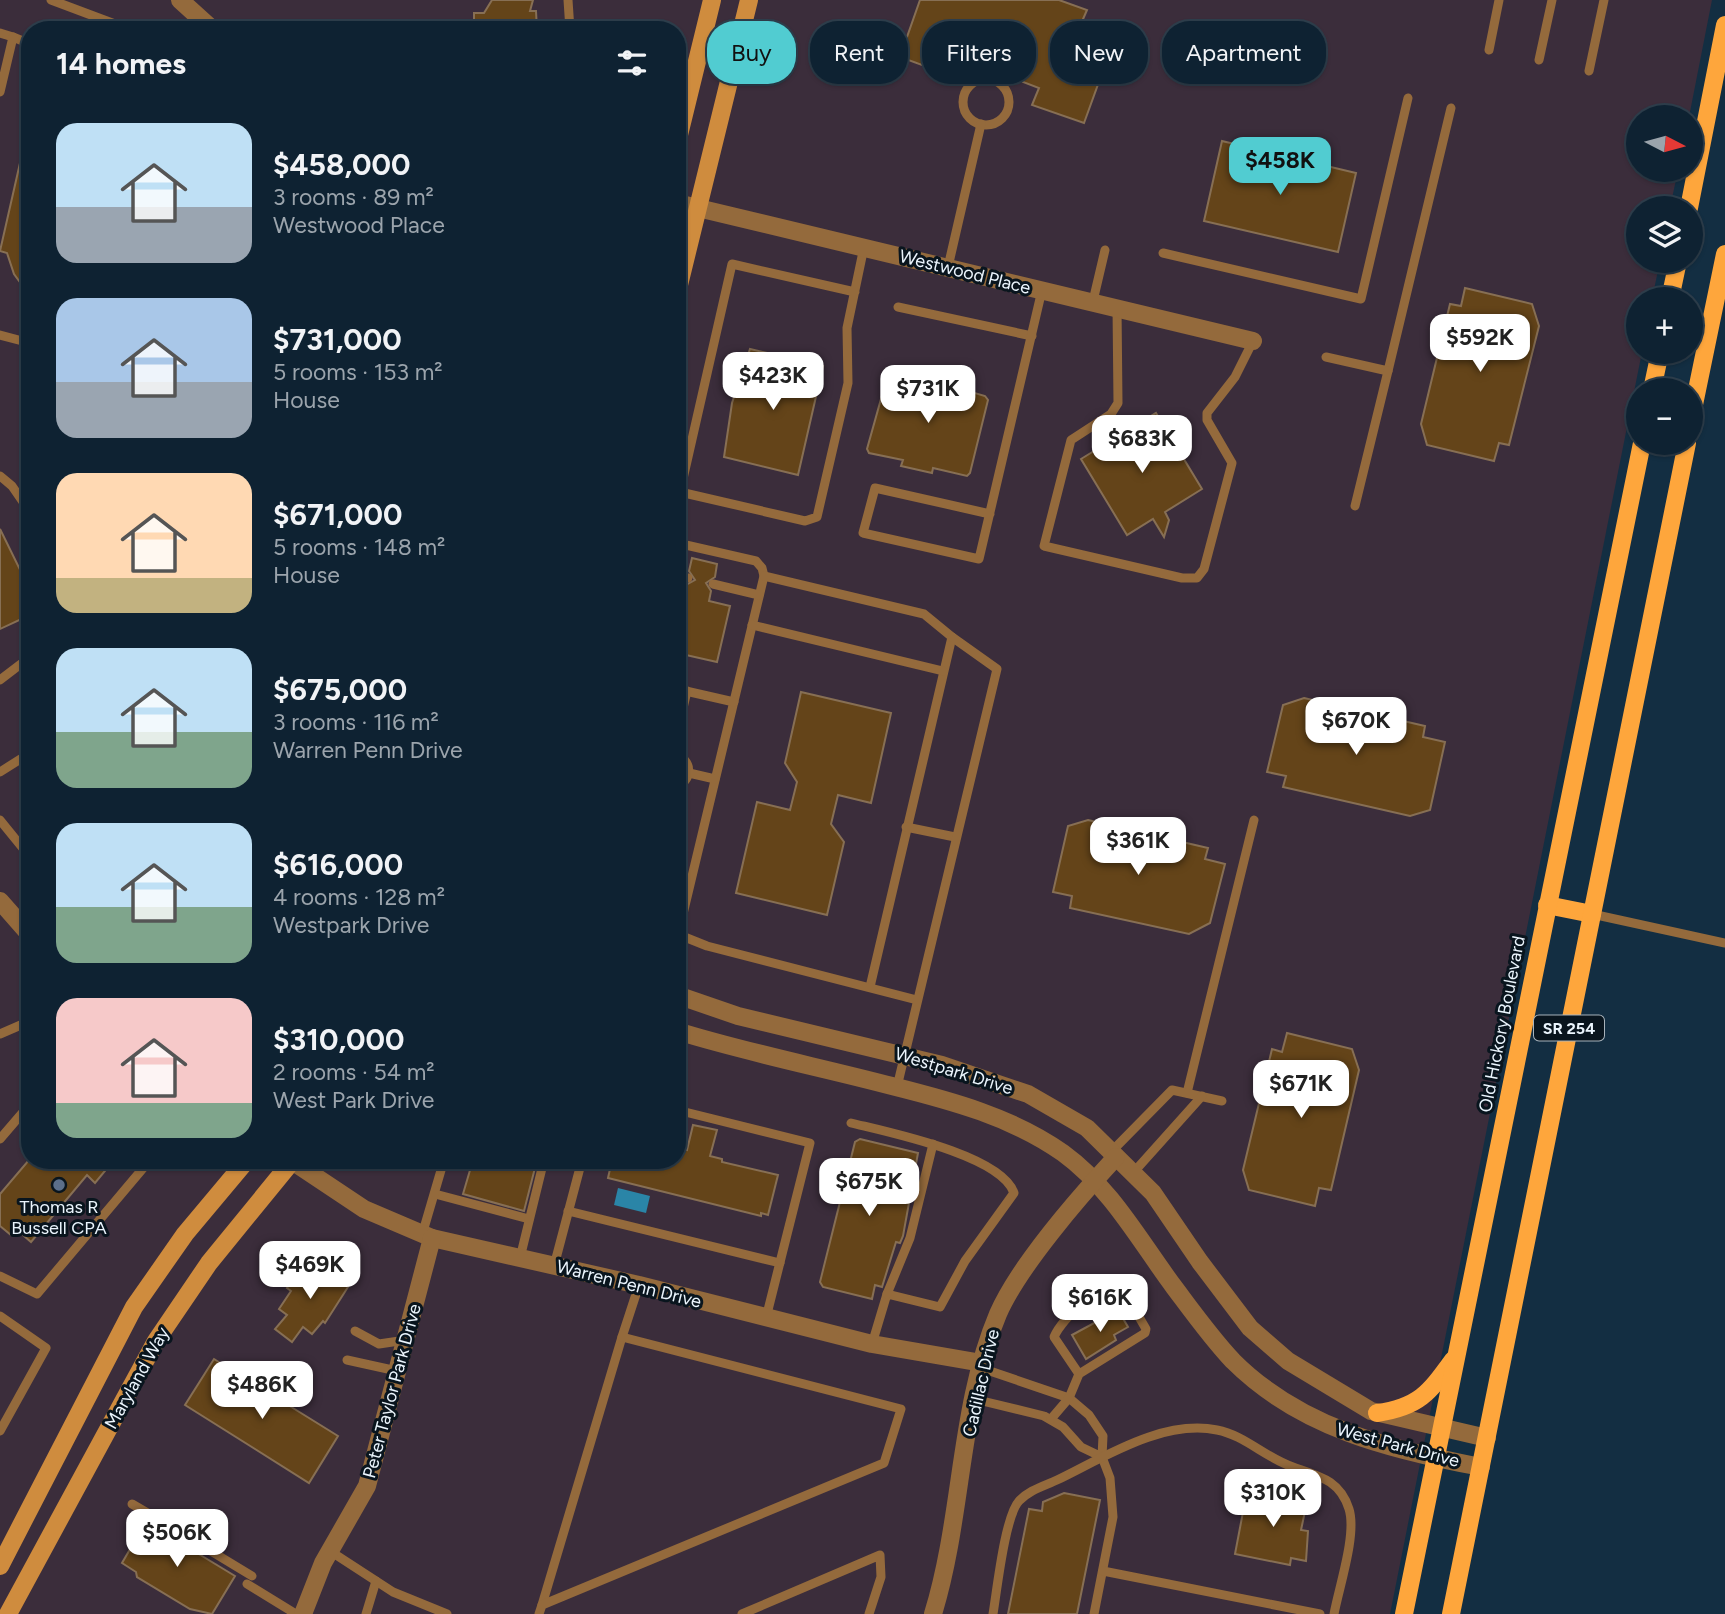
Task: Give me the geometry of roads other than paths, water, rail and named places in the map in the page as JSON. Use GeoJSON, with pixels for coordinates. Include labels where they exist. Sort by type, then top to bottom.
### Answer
{"type":"FeatureCollection","features":[{"type":"Feature","properties":{"kind":"main road"},"geometry":{"type":"LineString","coordinates":[[686,255],[749,0]]}},
{"type":"Feature","properties":{"kind":"main road"},"geometry":{"type":"LineString","coordinates":[[686,105],[710,2]]}},
{"type":"Feature","properties":{"kind":"main road"},"geometry":{"type":"LineString","coordinates":[[1691,196],[1725,25]]}},
{"type":"Feature","properties":{"kind":"main road"},"geometry":{"type":"LineString","coordinates":[[1699,378],[1725,254]]}},
{"type":"Feature","properties":{"kind":"main road","name":"Old Hickory Boulevard"},"geometry":{"type":"LineString","coordinates":[[1404,1614],[1640,455]]}},
{"type":"Feature","properties":{"kind":"main road","name":"SR 254"},"geometry":{"type":"LineString","coordinates":[[1451,1614],[1685,455]]}},
{"type":"Feature","properties":{"kind":"main road"},"geometry":{"type":"LineString","coordinates":[[1547,905],[1591,914]]}},
{"type":"Feature","properties":{"kind":"main road","name":"Maryland Way"},"geometry":{"type":"LineString","coordinates":[[0,1566],[134,1307],[185,1234],[239,1169]]}},
{"type":"Feature","properties":{"kind":"main road","name":"Maryland Way"},"geometry":{"type":"LineString","coordinates":[[8,1614],[156,1341],[209,1263],[285,1169]]}},
{"type":"Feature","properties":{"kind":"main road"},"geometry":{"type":"LineString","coordinates":[[1377,1413],[1399,1410],[1415,1403],[1431,1390],[1457,1354]]}},
{"type":"Feature","properties":{"kind":"street"},"geometry":{"type":"LineString","coordinates":[[180,0],[203,21]]}},
{"type":"Feature","properties":{"kind":"street","name":"Westwood Place"},"geometry":{"type":"LineString","coordinates":[[686,205],[1253,341]]}},
{"type":"Feature","properties":{"kind":"street"},"geometry":{"type":"LineString","coordinates":[[0,901],[21,925]]}},
{"type":"Feature","properties":{"kind":"street","name":"Westpark Drive"},"geometry":{"type":"LineString","coordinates":[[686,998],[738,1016],[942,1065],[1028,1094],[1087,1128],[1153,1193],[1203,1267],[1250,1328],[1288,1361]]}},
{"type":"Feature","properties":{"kind":"street","name":"Westpark Drive"},"geometry":{"type":"LineString","coordinates":[[686,1034],[729,1047],[934,1097],[1009,1121],[1063,1153],[1095,1180],[1233,1361],[1280,1400]]}},
{"type":"Feature","properties":{"kind":"street"},"geometry":{"type":"LineString","coordinates":[[934,1097],[942,1065]]}},
{"type":"Feature","properties":{"kind":"street","name":"Cadillac Drive"},"geometry":{"type":"LineString","coordinates":[[933,1614],[947,1570],[982,1366],[1005,1299],[1114,1154]]}},
{"type":"Feature","properties":{"kind":"street","name":"Warren Penn Drive"},"geometry":{"type":"LineString","coordinates":[[304,1169],[364,1209],[427,1236],[639,1285],[872,1344],[982,1366]]}},
{"type":"Feature","properties":{"kind":"street","name":"Peter Taylor Park Drive"},"geometry":{"type":"LineString","coordinates":[[303,1614],[330,1551],[367,1486],[406,1340],[427,1236]]}},
{"type":"Feature","properties":{"kind":"street","name":"West Park Drive"},"geometry":{"type":"LineString","coordinates":[[1288,1361],[1331,1390],[1377,1413],[1487,1438]]}},
{"type":"Feature","properties":{"kind":"street","name":"West Park Drive"},"geometry":{"type":"LineString","coordinates":[[1280,1400],[1340,1432],[1436,1459],[1481,1467]]}},
{"type":"Feature","properties":{"kind":"lane"},"geometry":{"type":"LineString","coordinates":[[51,0],[107,21]]}},
{"type":"Feature","properties":{"kind":"lane"},"geometry":{"type":"LineString","coordinates":[[568,0],[569,21]]}},
{"type":"Feature","properties":{"kind":"lane"},"geometry":{"type":"LineString","coordinates":[[1489,50],[1499,0]]}},
{"type":"Feature","properties":{"kind":"lane"},"geometry":{"type":"LineString","coordinates":[[1539,60],[1552,0]]}},
{"type":"Feature","properties":{"kind":"lane"},"geometry":{"type":"LineString","coordinates":[[1589,71],[1604,0]]}},
{"type":"Feature","properties":{"kind":"lane"},"geometry":{"type":"LineString","coordinates":[[0,33],[21,40]]}},
{"type":"Feature","properties":{"kind":"lane"},"geometry":{"type":"LineString","coordinates":[[0,92],[13,37]]}},
{"type":"Feature","properties":{"kind":"lane"},"geometry":{"type":"LineString","coordinates":[[994,80],[1005,89],[1008,107],[993,124],[981,124],[966,113],[964,97],[977,81],[994,80]]}},
{"type":"Feature","properties":{"kind":"lane"},"geometry":{"type":"LineString","coordinates":[[1163,253],[1361,299],[1408,98]]}},
{"type":"Feature","properties":{"kind":"lane"},"geometry":{"type":"LineString","coordinates":[[1355,506],[1451,108]]}},
{"type":"Feature","properties":{"kind":"lane"},"geometry":{"type":"LineString","coordinates":[[948,267],[981,124]]}},
{"type":"Feature","properties":{"kind":"lane"},"geometry":{"type":"LineString","coordinates":[[686,493],[805,522],[817,517],[848,383],[847,328],[864,247]]}},
{"type":"Feature","properties":{"kind":"lane"},"geometry":{"type":"LineString","coordinates":[[1093,301],[1105,250]]}},
{"type":"Feature","properties":{"kind":"lane"},"geometry":{"type":"LineString","coordinates":[[686,466],[732,264],[855,292]]}},
{"type":"Feature","properties":{"kind":"lane"},"geometry":{"type":"LineString","coordinates":[[990,514],[875,488],[863,534],[979,559],[990,514],[1032,336],[1042,290]]}},
{"type":"Feature","properties":{"kind":"lane"},"geometry":{"type":"LineString","coordinates":[[898,307],[1032,336]]}},
{"type":"Feature","properties":{"kind":"lane"},"geometry":{"type":"LineString","coordinates":[[1117,307],[1118,403],[1111,414],[1071,440],[1044,546],[1182,578],[1197,578],[1204,569],[1232,463],[1207,420],[1207,413],[1212,402],[1235,377],[1253,341]]}},
{"type":"Feature","properties":{"kind":"lane"},"geometry":{"type":"LineString","coordinates":[[0,335],[21,341]]}},
{"type":"Feature","properties":{"kind":"lane"},"geometry":{"type":"LineString","coordinates":[[1326,357],[1388,371]]}},
{"type":"Feature","properties":{"kind":"lane"},"geometry":{"type":"LineString","coordinates":[[0,476],[12,486],[21,499]]}},
{"type":"Feature","properties":{"kind":"lane"},"geometry":{"type":"LineString","coordinates":[[686,545],[756,561],[764,576],[686,903]]}},
{"type":"Feature","properties":{"kind":"lane"},"geometry":{"type":"LineString","coordinates":[[764,576],[924,614],[998,669],[955,837],[897,1087]]}},
{"type":"Feature","properties":{"kind":"lane"},"geometry":{"type":"LineString","coordinates":[[713,584],[759,595]]}},
{"type":"Feature","properties":{"kind":"lane"},"geometry":{"type":"LineString","coordinates":[[752,625],[943,671]]}},
{"type":"Feature","properties":{"kind":"lane"},"geometry":{"type":"LineString","coordinates":[[870,987],[952,637]]}},
{"type":"Feature","properties":{"kind":"lane"},"geometry":{"type":"LineString","coordinates":[[0,680],[21,664]]}},
{"type":"Feature","properties":{"kind":"lane"},"geometry":{"type":"LineString","coordinates":[[686,691],[734,702]]}},
{"type":"Feature","properties":{"kind":"lane"},"geometry":{"type":"LineString","coordinates":[[0,772],[21,759]]}},
{"type":"Feature","properties":{"kind":"lane"},"geometry":{"type":"LineString","coordinates":[[686,761],[689,773],[686,779]]}},
{"type":"Feature","properties":{"kind":"lane"},"geometry":{"type":"LineString","coordinates":[[689,773],[716,779]]}},
{"type":"Feature","properties":{"kind":"lane"},"geometry":{"type":"LineString","coordinates":[[0,820],[21,847]]}},
{"type":"Feature","properties":{"kind":"lane"},"geometry":{"type":"LineString","coordinates":[[1187,1093],[1254,820]]}},
{"type":"Feature","properties":{"kind":"lane"},"geometry":{"type":"LineString","coordinates":[[906,827],[955,837]]}},
{"type":"Feature","properties":{"kind":"lane"},"geometry":{"type":"LineString","coordinates":[[1591,914],[1725,943]]}},
{"type":"Feature","properties":{"kind":"lane"},"geometry":{"type":"LineString","coordinates":[[686,939],[917,1000]]}},
{"type":"Feature","properties":{"kind":"lane"},"geometry":{"type":"LineString","coordinates":[[0,1034],[21,1025]]}},
{"type":"Feature","properties":{"kind":"lane"},"geometry":{"type":"LineString","coordinates":[[1114,1154],[1172,1090],[1222,1101]]}},
{"type":"Feature","properties":{"kind":"lane"},"geometry":{"type":"LineString","coordinates":[[1133,1173],[1202,1096]]}},
{"type":"Feature","properties":{"kind":"lane"},"geometry":{"type":"LineString","coordinates":[[686,1112],[810,1143],[766,1318]]}},
{"type":"Feature","properties":{"kind":"lane"},"geometry":{"type":"LineString","coordinates":[[0,1139],[21,1114]]}},
{"type":"Feature","properties":{"kind":"lane"},"geometry":{"type":"LineString","coordinates":[[850,1123],[933,1144],[968,1158],[1003,1178],[1014,1193],[965,1261],[940,1307],[887,1294]]}},
{"type":"Feature","properties":{"kind":"lane"},"geometry":{"type":"LineString","coordinates":[[872,1344],[887,1294],[909,1237],[933,1144]]}},
{"type":"Feature","properties":{"kind":"lane"},"geometry":{"type":"LineString","coordinates":[[0,1276],[37,1294],[142,1169]]}},
{"type":"Feature","properties":{"kind":"lane"},"geometry":{"type":"LineString","coordinates":[[427,1236],[442,1169]]}},
{"type":"Feature","properties":{"kind":"lane"},"geometry":{"type":"LineString","coordinates":[[520,1258],[542,1169]]}},
{"type":"Feature","properties":{"kind":"lane"},"geometry":{"type":"LineString","coordinates":[[554,1266],[580,1169]]}},
{"type":"Feature","properties":{"kind":"lane"},"geometry":{"type":"LineString","coordinates":[[435,1194],[529,1219]]}},
{"type":"Feature","properties":{"kind":"lane"},"geometry":{"type":"LineString","coordinates":[[568,1211],[780,1263]]}},
{"type":"Feature","properties":{"kind":"lane"},"geometry":{"type":"LineString","coordinates":[[541,1610],[639,1285]]}},
{"type":"Feature","properties":{"kind":"lane"},"geometry":{"type":"LineString","coordinates":[[1051,1419],[1069,1398],[1079,1374],[1145,1333],[1146,1328],[1124,1292],[1118,1288],[1105,1288],[1061,1323],[1054,1338],[1079,1374]]}},
{"type":"Feature","properties":{"kind":"lane"},"geometry":{"type":"LineString","coordinates":[[0,1315],[46,1348],[0,1431]]}},
{"type":"Feature","properties":{"kind":"lane"},"geometry":{"type":"LineString","coordinates":[[355,1331],[379,1344],[406,1340]]}},
{"type":"Feature","properties":{"kind":"lane"},"geometry":{"type":"LineString","coordinates":[[541,1610],[884,1463],[901,1409],[622,1337]]}},
{"type":"Feature","properties":{"kind":"lane"},"geometry":{"type":"LineString","coordinates":[[347,1360],[397,1371]]}},
{"type":"Feature","properties":{"kind":"lane"},"geometry":{"type":"LineString","coordinates":[[982,1366],[1069,1398],[1098,1426],[1102,1436],[1102,1457],[1110,1478],[1113,1517],[1094,1614]]}},
{"type":"Feature","properties":{"kind":"lane"},"geometry":{"type":"LineString","coordinates":[[975,1399],[1051,1419],[1082,1447],[1102,1457]]}},
{"type":"Feature","properties":{"kind":"lane"},"geometry":{"type":"LineString","coordinates":[[993,1614],[1009,1523],[1018,1501],[1102,1457],[1166,1432],[1214,1429],[1230,1433],[1293,1468],[1328,1479],[1346,1500],[1352,1526],[1334,1614]]}},
{"type":"Feature","properties":{"kind":"lane"},"geometry":{"type":"LineString","coordinates":[[132,1504],[156,1518]]}},
{"type":"Feature","properties":{"kind":"lane"},"geometry":{"type":"LineString","coordinates":[[171,1527],[296,1614]]}},
{"type":"Feature","properties":{"kind":"lane"},"geometry":{"type":"LineString","coordinates":[[330,1551],[410,1601],[447,1614]]}},
{"type":"Feature","properties":{"kind":"lane"},"geometry":{"type":"LineString","coordinates":[[742,1614],[880,1555],[881,1577],[869,1614]]}},
{"type":"Feature","properties":{"kind":"lane"},"geometry":{"type":"LineString","coordinates":[[1103,1571],[1320,1614]]}},
{"type":"Feature","properties":{"kind":"lane"},"geometry":{"type":"LineString","coordinates":[[366,1614],[376,1581]]}},
{"type":"Feature","properties":{"kind":"water"},"geometry":{"type":"Polygon","coordinates":[[[618,1188],[650,1196],[646,1213],[614,1205],[618,1188]]]}},
{"type":"Feature","properties":{"kind":"place","name":"Thomas R Bussell CPA"},"geometry":{"type":"Point","coordinates":[59,1185]}}]}
